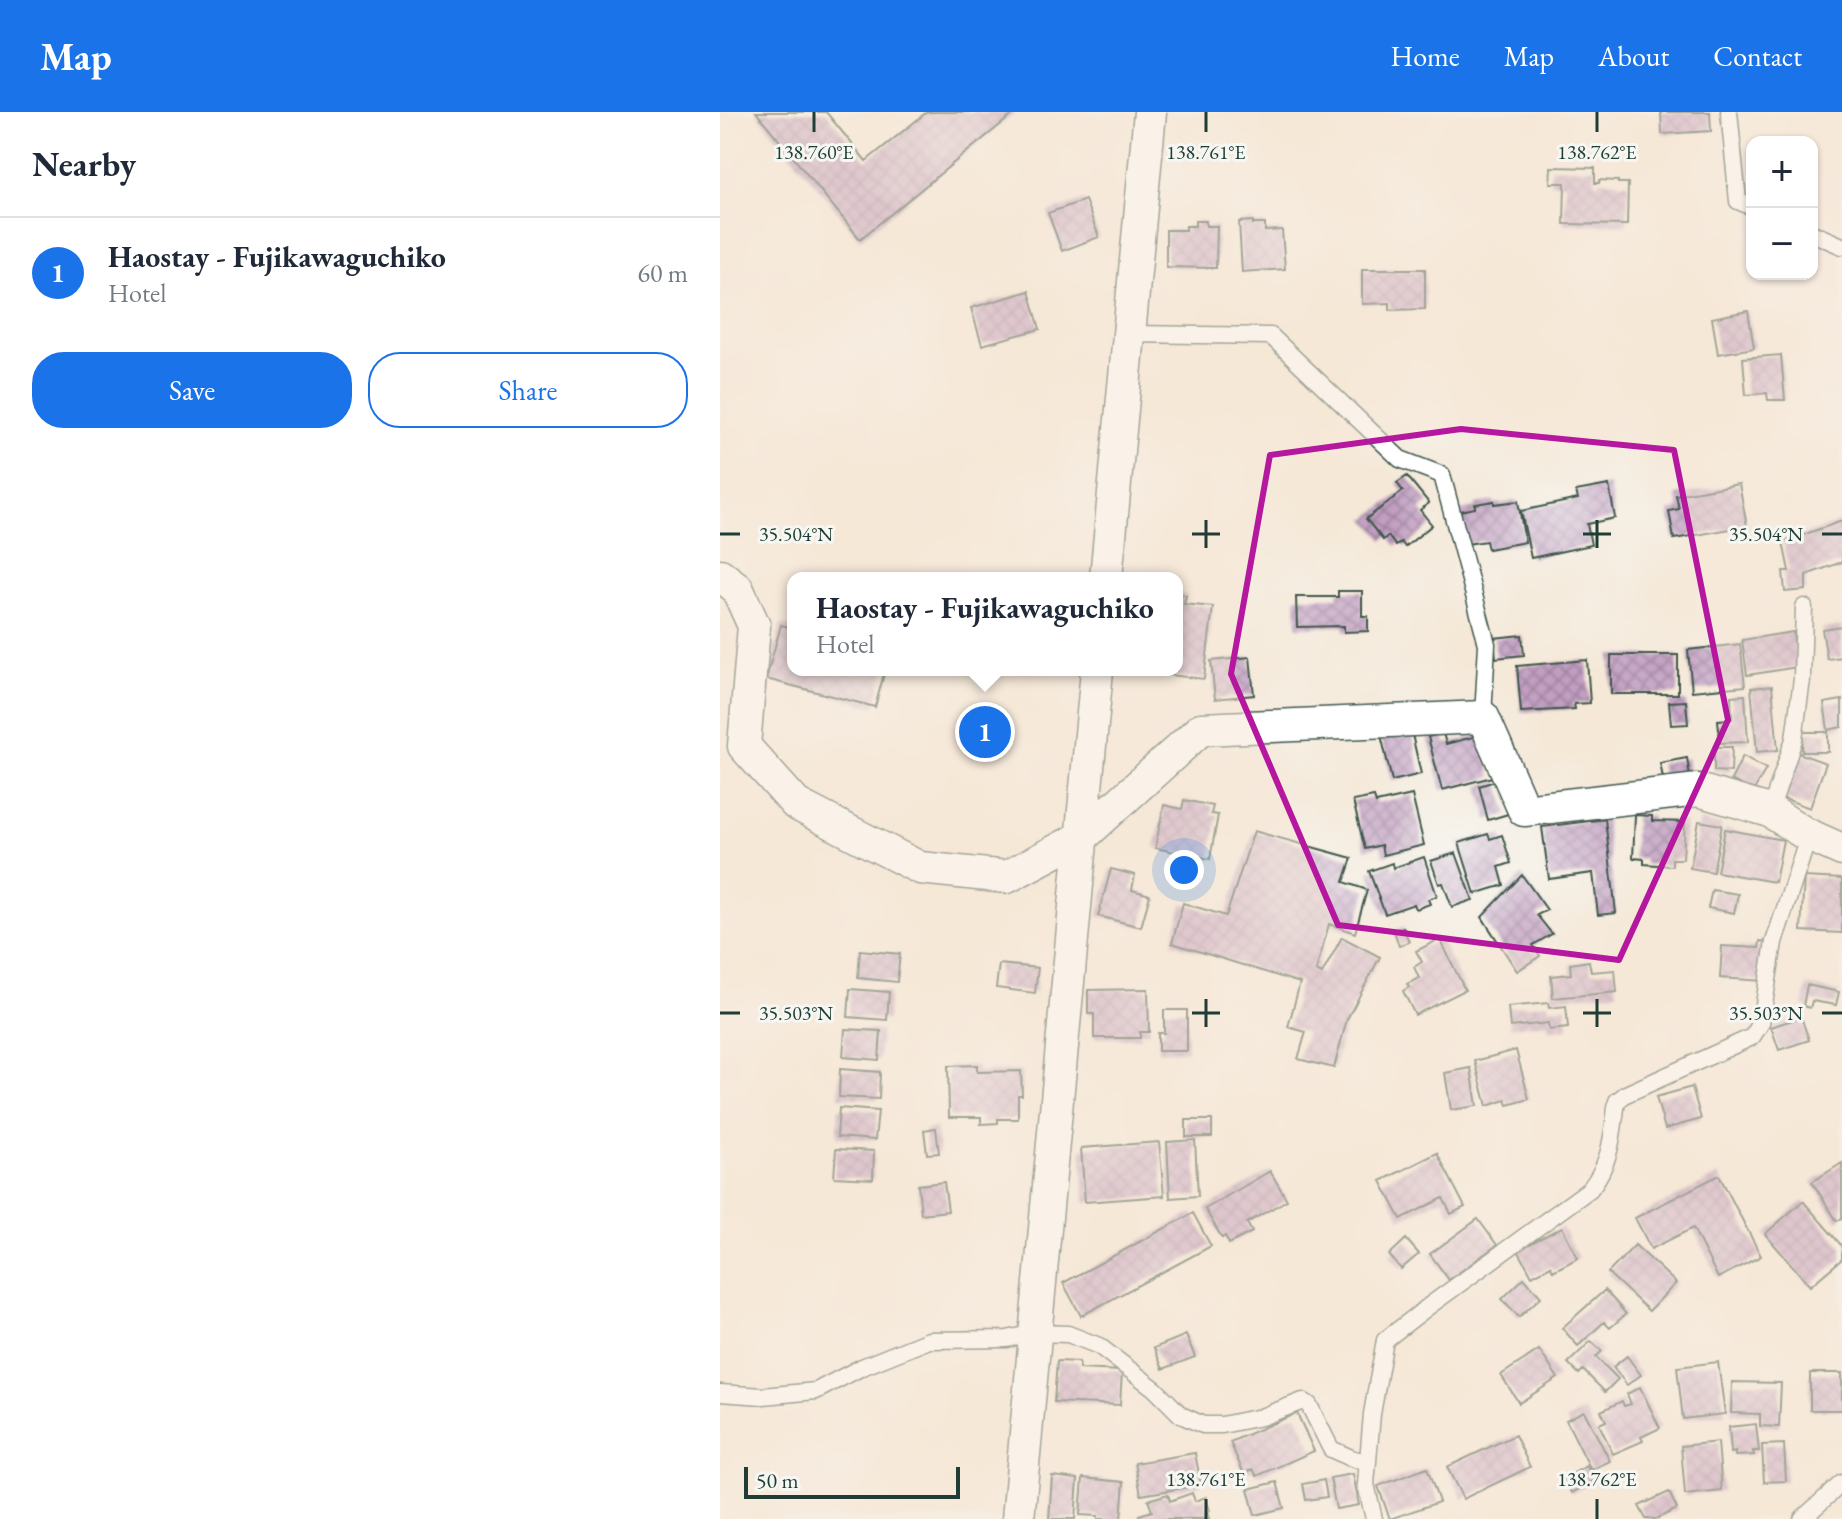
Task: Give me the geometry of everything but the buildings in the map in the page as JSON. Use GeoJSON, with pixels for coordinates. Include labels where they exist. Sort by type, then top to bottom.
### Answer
{"type":"FeatureCollection","features":[{"type":"Feature","properties":{"kind":"street"},"geometry":{"type":"LineString","coordinates":[[1107,572],[1150,112]]}},
{"type":"Feature","properties":{"kind":"street"},"geometry":{"type":"LineString","coordinates":[[720,575],[737,588],[754,626],[744,746],[796,804],[920,868],[1007,877],[1082,837],[1201,729],[1483,717],[1524,810],[1698,790],[1770,811],[1809,835],[1842,850]]}},
{"type":"Feature","properties":{"kind":"street"},"geometry":{"type":"LineString","coordinates":[[1018,1519],[1096,676]]}},
{"type":"Feature","properties":{"kind":"lane"},"geometry":{"type":"LineString","coordinates":[[1729,112],[1738,201],[1746,204]]}},
{"type":"Feature","properties":{"kind":"lane"},"geometry":{"type":"LineString","coordinates":[[1818,236],[1842,246]]}},
{"type":"Feature","properties":{"kind":"lane"},"geometry":{"type":"LineString","coordinates":[[1129,334],[1271,336],[1400,459],[1442,475],[1487,644],[1483,717]]}},
{"type":"Feature","properties":{"kind":"lane"},"geometry":{"type":"LineString","coordinates":[[1770,811],[1794,739],[1802,679],[1804,607]]}},
{"type":"Feature","properties":{"kind":"lane"},"geometry":{"type":"LineString","coordinates":[[1374,1519],[1366,1484],[1372,1414],[1385,1340],[1590,1189],[1599,1178],[1611,1151],[1617,1101],[1626,1094],[1752,1037],[1761,1023],[1774,942],[1809,835]]}},
{"type":"Feature","properties":{"kind":"lane"},"geometry":{"type":"LineString","coordinates":[[720,1393],[763,1396],[816,1391],[862,1367],[929,1340],[1007,1339],[1035,1333],[1068,1334],[1099,1346],[1155,1389],[1181,1415],[1203,1425],[1222,1425],[1261,1417],[1303,1401],[1309,1405],[1331,1449],[1368,1463]]}},
{"type":"Feature","properties":{"kind":"lane"},"geometry":{"type":"LineString","coordinates":[[1802,1519],[1842,1483]]}},
{"type":"Feature","properties":{"kind":"highlighted area"},"geometry":{"type":"Polygon","coordinates":[[[1461,429],[1674,450],[1728,720],[1619,960],[1338,925],[1231,674],[1270,455],[1461,429]]]}},
{"type":"Feature","properties":{"kind":"place","name":"Haostay - Fujikawaguchiko"},"geometry":{"type":"Point","coordinates":[985,732]}}]}
